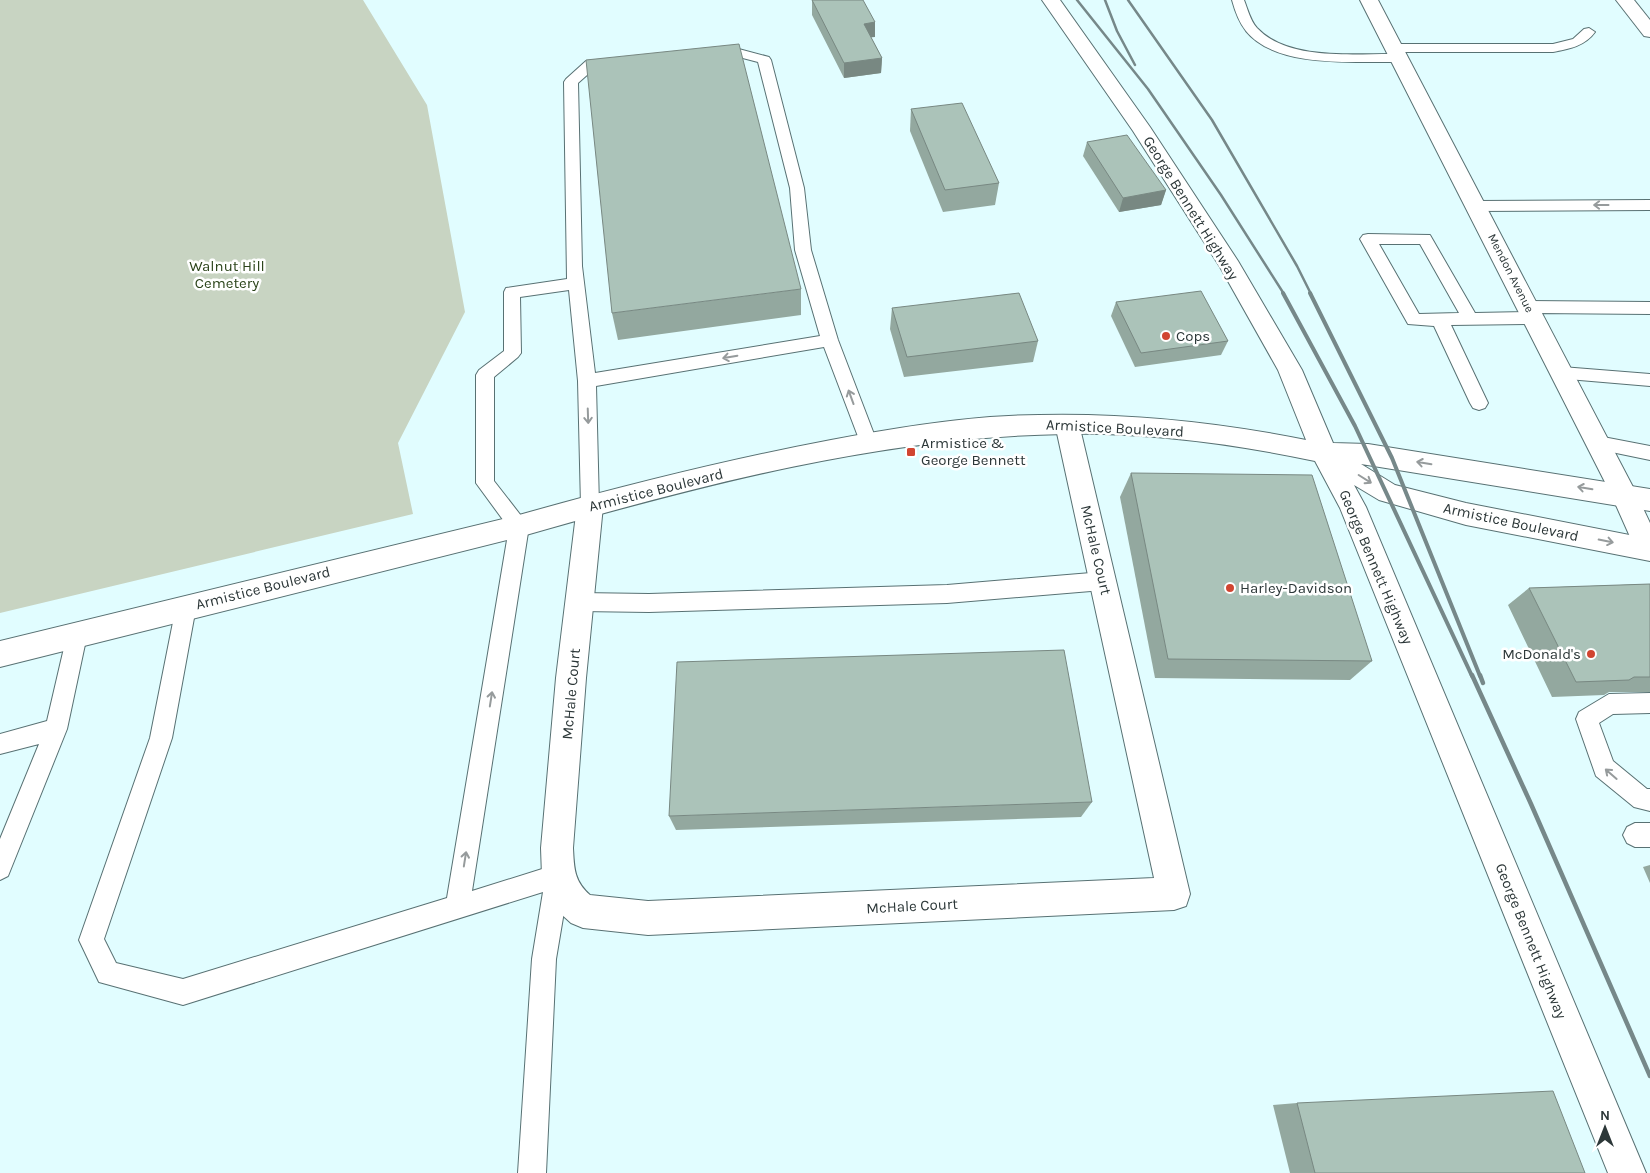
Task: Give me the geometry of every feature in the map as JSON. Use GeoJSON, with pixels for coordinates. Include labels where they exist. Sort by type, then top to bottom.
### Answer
{"type":"FeatureCollection","features":[{"type":"Feature","properties":{"kind":"main road","name":"George Bennett Highway"},"geometry":{"type":"LineString","coordinates":[[1051,0],[1110,82],[1223,256],[1285,361],[1324,453],[1352,507],[1627,1173]]}},
{"type":"Feature","properties":{"kind":"main road","name":"Mendon Avenue"},"geometry":{"type":"LineString","coordinates":[[1369,0],[1624,494],[1649,550]]}},
{"type":"Feature","properties":{"kind":"main road"},"geometry":{"type":"LineString","coordinates":[[1625,0],[1650,32]]}},
{"type":"Feature","properties":{"kind":"main road","name":"Armistice Boulevard"},"geometry":{"type":"LineString","coordinates":[[0,654],[519,526],[590,506],[763,463],[868,442],[990,427],[1067,424],[1157,428],[1265,441],[1324,453],[1368,454],[1624,494],[1650,500]]}},
{"type":"Feature","properties":{"kind":"main road","name":"McHale Court"},"geometry":{"type":"LineString","coordinates":[[590,506],[571,678],[558,839],[558,876],[572,901],[583,911],[648,918],[1174,894],[1067,424]]}},
{"type":"Feature","properties":{"kind":"main road","name":"Armistice Boulevard"},"geometry":{"type":"LineString","coordinates":[[1324,453],[1388,493],[1466,514],[1649,550]]}},
{"type":"Feature","properties":{"kind":"lane"},"geometry":{"type":"LineString","coordinates":[[1238,0],[1251,29],[1265,42],[1303,56],[1553,48],[1574,43],[1585,37],[1589,32]]}},
{"type":"Feature","properties":{"kind":"lane"},"geometry":{"type":"LineString","coordinates":[[697,55],[735,52],[764,60],[797,188],[803,250],[830,340],[868,442]]}},
{"type":"Feature","properties":{"kind":"lane"},"geometry":{"type":"LineString","coordinates":[[590,506],[587,381],[575,284],[571,82],[591,64],[630,61]]}},
{"type":"Feature","properties":{"kind":"lane"},"geometry":{"type":"LineString","coordinates":[[1477,206],[1650,205]]}},
{"type":"Feature","properties":{"kind":"lane"},"geometry":{"type":"LineString","coordinates":[[1470,319],[1425,240],[1368,239],[1414,320],[1470,319],[1531,313],[1650,308]]}},
{"type":"Feature","properties":{"kind":"lane"},"geometry":{"type":"LineString","coordinates":[[457,908],[519,526],[485,483],[485,375],[512,353],[512,292],[575,284]]}},
{"type":"Feature","properties":{"kind":"lane"},"geometry":{"type":"LineString","coordinates":[[1440,320],[1479,403]]}},
{"type":"Feature","properties":{"kind":"lane"},"geometry":{"type":"LineString","coordinates":[[587,381],[830,340]]}},
{"type":"Feature","properties":{"kind":"lane"},"geometry":{"type":"LineString","coordinates":[[1562,373],[1650,380]]}},
{"type":"Feature","properties":{"kind":"lane"},"geometry":{"type":"LineString","coordinates":[[1598,443],[1650,453]]}},
{"type":"Feature","properties":{"kind":"lane"},"geometry":{"type":"LineString","coordinates":[[580,602],[649,603],[947,594],[1103,581]]}},
{"type":"Feature","properties":{"kind":"lane"},"geometry":{"type":"LineString","coordinates":[[186,607],[161,738],[91,940],[108,973],[183,992],[558,876],[544,959],[532,1173]]}},
{"type":"Feature","properties":{"kind":"lane"},"geometry":{"type":"LineString","coordinates":[[0,868],[56,729],[76,635]]}},
{"type":"Feature","properties":{"kind":"lane"},"geometry":{"type":"LineString","coordinates":[[1650,703],[1609,704],[1587,719],[1604,768],[1642,800],[1650,800]]}},
{"type":"Feature","properties":{"kind":"lane"},"geometry":{"type":"LineString","coordinates":[[0,744],[56,729]]}},
{"type":"Feature","properties":{"kind":"green space","name":"Walnut Hill Cemetery"},"geometry":{"type":"Polygon","coordinates":[[[0,0],[363,0],[427,105],[465,312],[398,443],[413,514],[0,613],[0,0]]]}},
{"type":"Feature","properties":{"kind":"building"},"geometry":{"type":"Polygon","coordinates":[[[812,0],[863,0],[875,22],[864,24],[882,58],[844,63],[812,0]]]}},
{"type":"Feature","properties":{"kind":"building"},"geometry":{"type":"Polygon","coordinates":[[[739,44],[801,289],[612,313],[586,60],[739,44]]]}},
{"type":"Feature","properties":{"kind":"building"},"geometry":{"type":"Polygon","coordinates":[[[962,103],[999,183],[945,190],[911,109],[962,103]]]}},
{"type":"Feature","properties":{"kind":"building"},"geometry":{"type":"Polygon","coordinates":[[[1127,135],[1166,190],[1123,198],[1087,142],[1127,135]]]}},
{"type":"Feature","properties":{"kind":"building","name":"Cops"},"geometry":{"type":"Polygon","coordinates":[[[1201,291],[1228,341],[1141,353],[1116,302],[1201,291]]]}},
{"type":"Feature","properties":{"kind":"building"},"geometry":{"type":"Polygon","coordinates":[[[1019,293],[1038,341],[907,357],[892,308],[1019,293]]]}},
{"type":"Feature","properties":{"kind":"building","name":"Harley-Davidson"},"geometry":{"type":"Polygon","coordinates":[[[1131,473],[1312,475],[1372,661],[1168,659],[1131,473]]]}},
{"type":"Feature","properties":{"kind":"building","name":"McDonald's"},"geometry":{"type":"Polygon","coordinates":[[[1650,584],[1650,677],[1634,677],[1629,680],[1576,682],[1529,588],[1650,584]]]}},
{"type":"Feature","properties":{"kind":"building"},"geometry":{"type":"Polygon","coordinates":[[[1064,650],[1092,802],[669,816],[677,662],[1064,650]]]}},
{"type":"Feature","properties":{"kind":"building"},"geometry":{"type":"Polygon","coordinates":[[[1553,1091],[1585,1173],[1315,1173],[1297,1103],[1553,1091]]]}},
{"type":"Feature","properties":{"kind":"railway"},"geometry":{"type":"LineString","coordinates":[[1077,0],[1148,89],[1221,195],[1284,294]]}},
{"type":"Feature","properties":{"kind":"railway"},"geometry":{"type":"LineString","coordinates":[[1105,0],[1117,31],[1135,65]]}},
{"type":"Feature","properties":{"kind":"railway"},"geometry":{"type":"LineString","coordinates":[[1128,0],[1212,120],[1297,266],[1311,294]]}},
{"type":"Feature","properties":{"kind":"railway"},"geometry":{"type":"LineString","coordinates":[[1283,293],[1355,426],[1472,676]]}},
{"type":"Feature","properties":{"kind":"railway"},"geometry":{"type":"LineString","coordinates":[[1310,293],[1392,458],[1480,676]]}},
{"type":"Feature","properties":{"kind":"railway"},"geometry":{"type":"LineString","coordinates":[[1472,675],[1531,804],[1650,1076]]}},
{"type":"Feature","properties":{"kind":"railway"},"geometry":{"type":"LineString","coordinates":[[1480,675],[1483,683]]}},
{"type":"Feature","properties":{"kind":"place","name":"Cops"},"geometry":{"type":"Point","coordinates":[1166,336]}},
{"type":"Feature","properties":{"kind":"place","name":"Armistice & George Bennett"},"geometry":{"type":"Point","coordinates":[911,452]}},
{"type":"Feature","properties":{"kind":"place","name":"Harley-Davidson"},"geometry":{"type":"Point","coordinates":[1230,588]}},
{"type":"Feature","properties":{"kind":"place","name":"McDonald's"},"geometry":{"type":"Point","coordinates":[1591,654]}}]}
